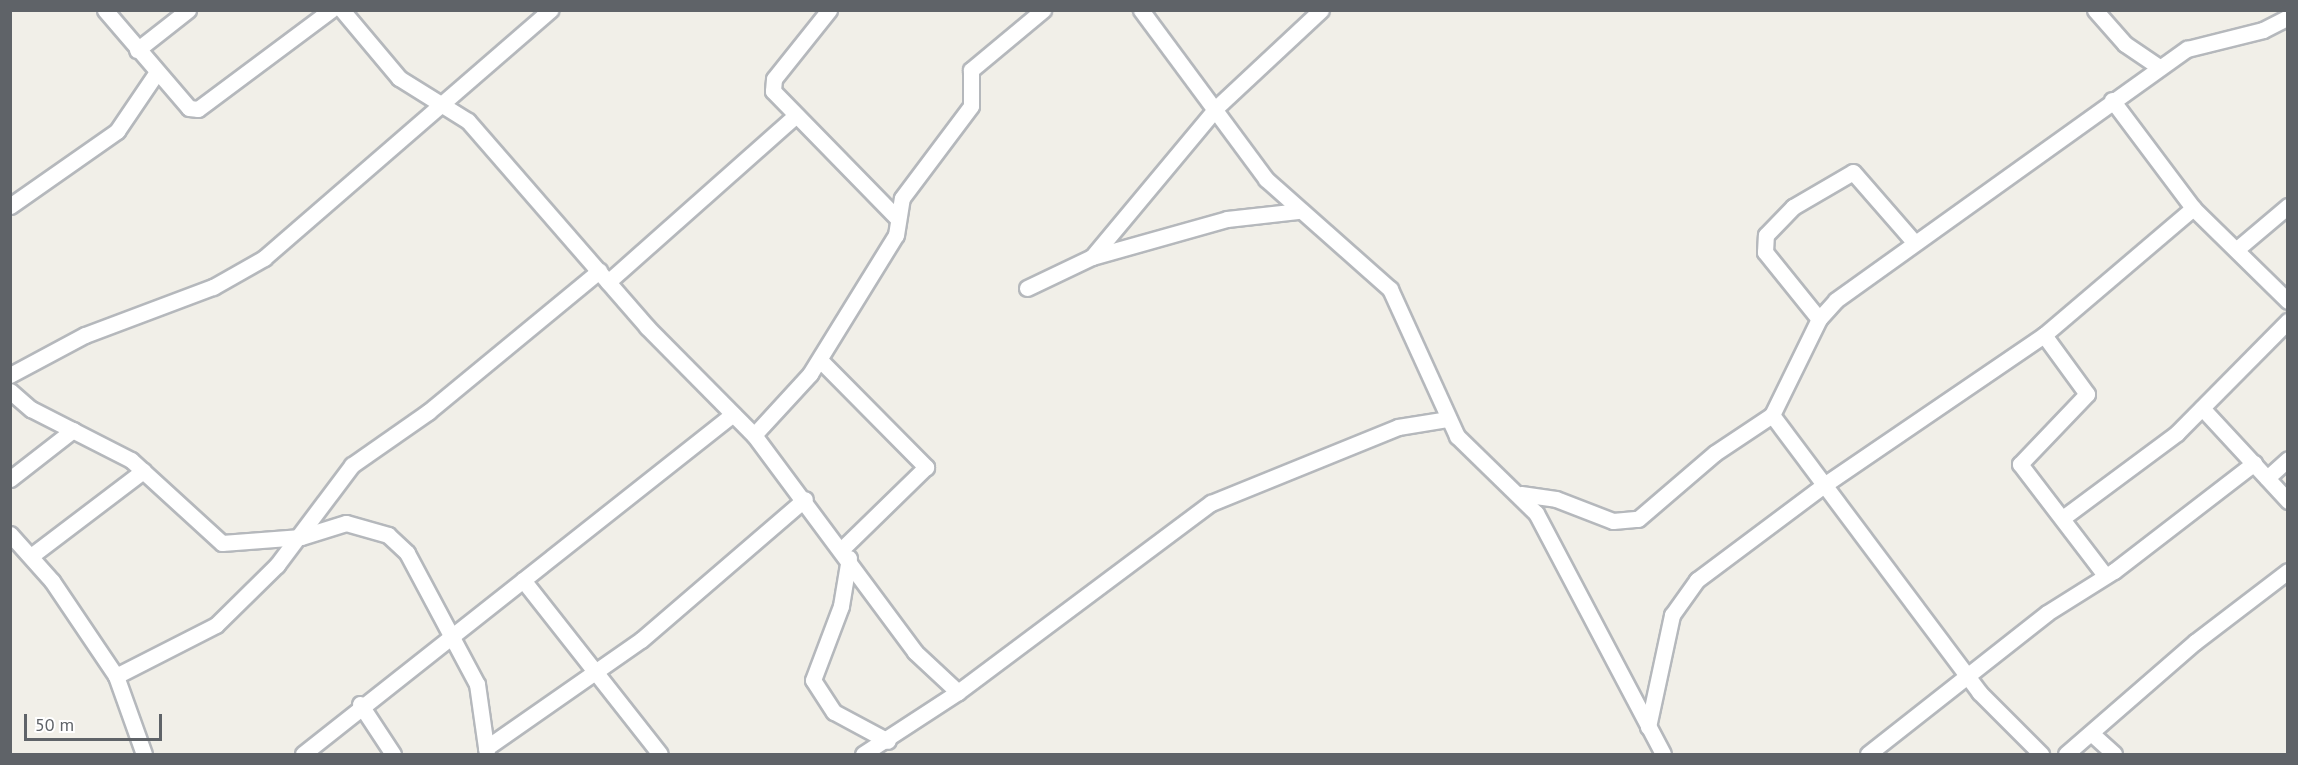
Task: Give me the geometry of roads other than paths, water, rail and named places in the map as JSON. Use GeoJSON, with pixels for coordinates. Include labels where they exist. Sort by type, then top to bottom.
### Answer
{"type":"FeatureCollection","features":[{"type":"Feature","properties":{"kind":"street"},"geometry":{"type":"LineString","coordinates":[[105,10],[189,108],[198,109],[331,10]]}},
{"type":"Feature","properties":{"kind":"street"},"geometry":{"type":"LineString","coordinates":[[137,50],[188,10]]}},
{"type":"Feature","properties":{"kind":"street"},"geometry":{"type":"LineString","coordinates":[[342,10],[399,78],[447,105],[468,121],[604,277],[754,435],[846,553],[915,652],[958,692]]}},
{"type":"Feature","properties":{"kind":"street"},"geometry":{"type":"LineString","coordinates":[[10,375],[111,323],[240,274],[447,105],[550,10]]}},
{"type":"Feature","properties":{"kind":"street"},"geometry":{"type":"LineString","coordinates":[[829,10],[772,84],[795,116],[898,219]]}},
{"type":"Feature","properties":{"kind":"street"},"geometry":{"type":"LineString","coordinates":[[754,435],[820,360],[896,235],[902,198],[971,106],[971,70],[1043,10]]}},
{"type":"Feature","properties":{"kind":"street"},"geometry":{"type":"LineString","coordinates":[[1141,10],[1217,106],[1266,179],[1298,211],[1379,275],[1390,290],[1448,419],[1475,457],[1521,494],[1536,513],[1663,754]]}},
{"type":"Feature","properties":{"kind":"street"},"geometry":{"type":"LineString","coordinates":[[1092,257],[1217,106],[1321,10]]}},
{"type":"Feature","properties":{"kind":"street"},"geometry":{"type":"LineString","coordinates":[[2095,10],[2125,44],[2159,67]]}},
{"type":"Feature","properties":{"kind":"street"},"geometry":{"type":"LineString","coordinates":[[1521,494],[1556,500],[1613,521],[1638,519],[1715,453],[1772,415],[1819,319],[1914,242],[2159,67],[2202,42],[2264,30],[2288,17]]}},
{"type":"Feature","properties":{"kind":"street"},"geometry":{"type":"LineString","coordinates":[[10,206],[117,131],[157,72]]}},
{"type":"Feature","properties":{"kind":"street"},"geometry":{"type":"LineString","coordinates":[[2112,100],[2193,208],[2288,301]]}},
{"type":"Feature","properties":{"kind":"street"},"geometry":{"type":"LineString","coordinates":[[116,676],[216,625],[301,537],[352,465],[428,412],[604,277],[795,116]]}},
{"type":"Feature","properties":{"kind":"street"},"geometry":{"type":"LineString","coordinates":[[1819,319],[1765,252],[1766,235],[1793,207],[1853,172],[1914,242]]}},
{"type":"Feature","properties":{"kind":"street"},"geometry":{"type":"LineString","coordinates":[[2237,249],[2288,206]]}},
{"type":"Feature","properties":{"kind":"street"},"geometry":{"type":"LineString","coordinates":[[1648,727],[1672,615],[1681,596],[1824,484],[2044,335],[2193,208]]}},
{"type":"Feature","properties":{"kind":"street"},"geometry":{"type":"LineString","coordinates":[[1027,288],[1092,257],[1237,217],[1298,211]]}},
{"type":"Feature","properties":{"kind":"street"},"geometry":{"type":"LineString","coordinates":[[2064,517],[2202,408],[2288,321]]}},
{"type":"Feature","properties":{"kind":"street"},"geometry":{"type":"LineString","coordinates":[[2044,335],[2087,394],[2020,464],[2064,517],[2105,575]]}},
{"type":"Feature","properties":{"kind":"street"},"geometry":{"type":"LineString","coordinates":[[820,360],[926,467],[846,553],[841,606],[813,680],[834,712],[888,741]]}},
{"type":"Feature","properties":{"kind":"street"},"geometry":{"type":"LineString","coordinates":[[10,391],[143,471],[222,543],[301,537],[346,523],[388,535],[407,553],[453,635],[479,691],[487,751],[597,675],[805,500]]}},
{"type":"Feature","properties":{"kind":"street"},"geometry":{"type":"LineString","coordinates":[[2202,408],[2288,501]]}},
{"type":"Feature","properties":{"kind":"street"},"geometry":{"type":"LineString","coordinates":[[303,754],[360,704],[453,635],[733,414]]}},
{"type":"Feature","properties":{"kind":"street"},"geometry":{"type":"LineString","coordinates":[[1772,415],[1968,677],[2041,754]]}},
{"type":"Feature","properties":{"kind":"street"},"geometry":{"type":"LineString","coordinates":[[863,754],[888,741],[958,692],[1211,503],[1398,427],[1448,419]]}},
{"type":"Feature","properties":{"kind":"street"},"geometry":{"type":"LineString","coordinates":[[10,479],[73,430]]}},
{"type":"Feature","properties":{"kind":"street"},"geometry":{"type":"LineString","coordinates":[[2267,478],[2288,459]]}},
{"type":"Feature","properties":{"kind":"street"},"geometry":{"type":"LineString","coordinates":[[1868,754],[2047,613],[2105,575],[2254,463]]}},
{"type":"Feature","properties":{"kind":"street"},"geometry":{"type":"LineString","coordinates":[[31,556],[143,471]]}},
{"type":"Feature","properties":{"kind":"street"},"geometry":{"type":"LineString","coordinates":[[10,534],[31,556],[116,676],[144,754]]}},
{"type":"Feature","properties":{"kind":"street"},"geometry":{"type":"LineString","coordinates":[[2066,754],[2288,571]]}},
{"type":"Feature","properties":{"kind":"street"},"geometry":{"type":"LineString","coordinates":[[523,580],[660,754]]}},
{"type":"Feature","properties":{"kind":"street"},"geometry":{"type":"LineString","coordinates":[[360,704],[393,754]]}},
{"type":"Feature","properties":{"kind":"street"},"geometry":{"type":"LineString","coordinates":[[2091,733],[2114,754]]}}]}
